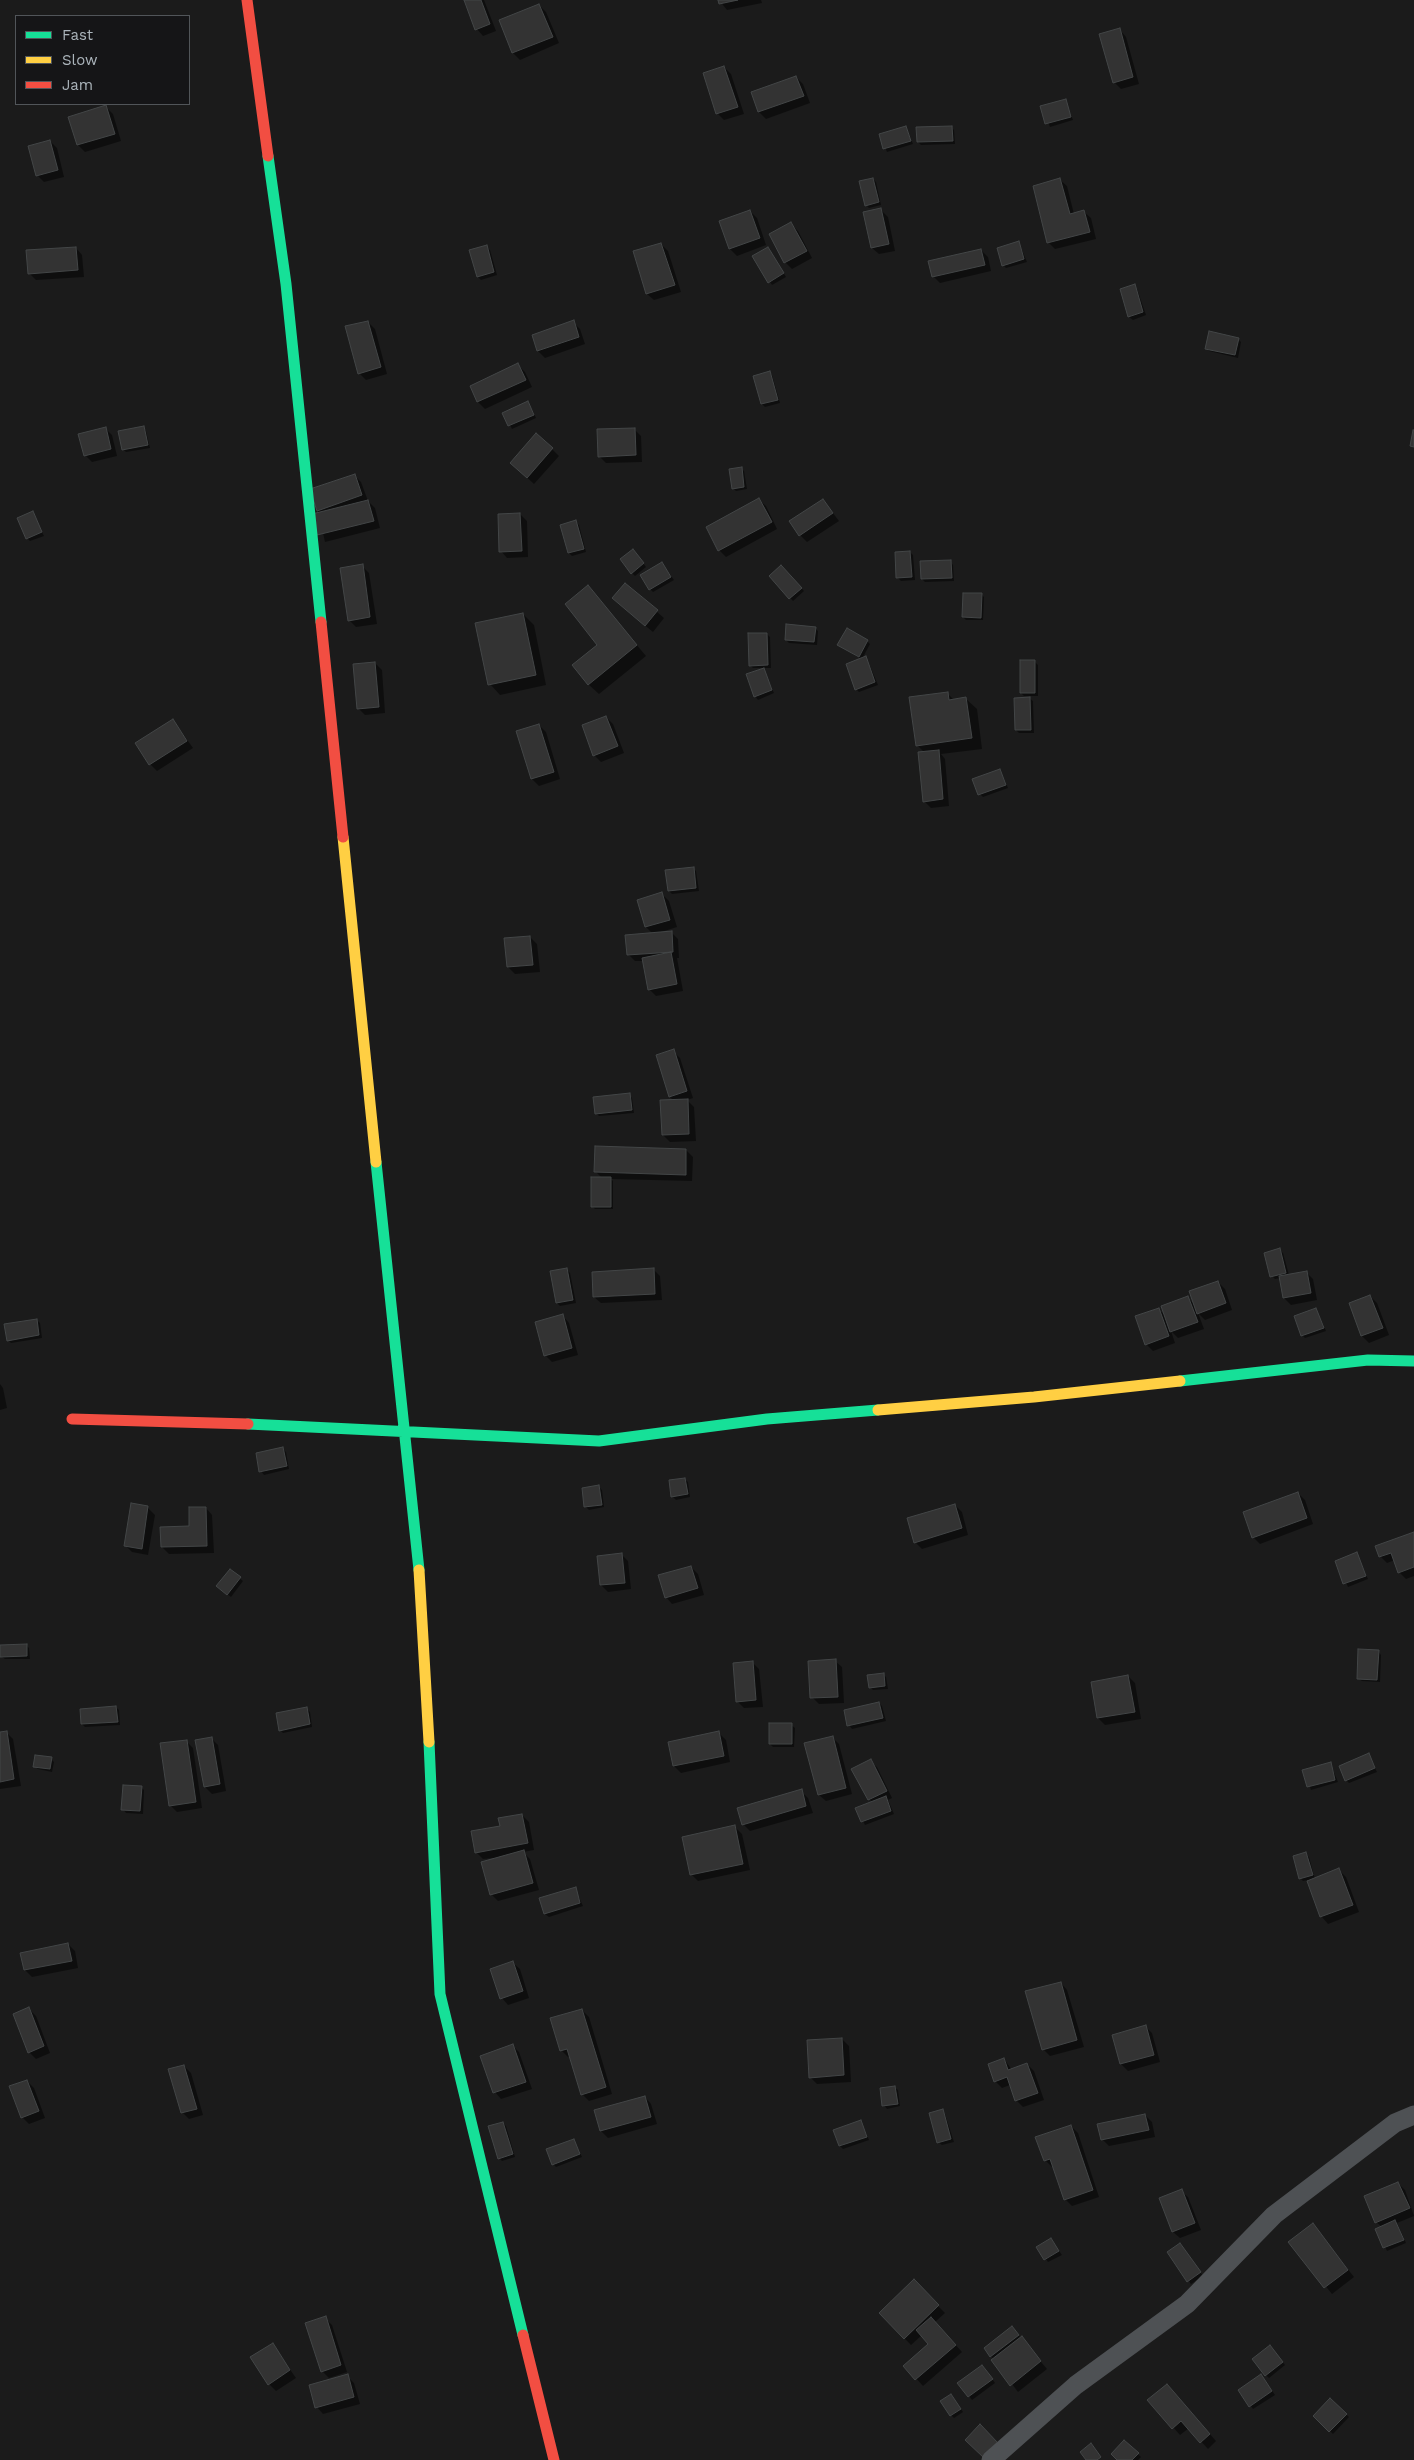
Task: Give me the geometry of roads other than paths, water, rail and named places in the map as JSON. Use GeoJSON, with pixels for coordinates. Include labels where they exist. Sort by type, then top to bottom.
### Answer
{"type":"FeatureCollection","features":[{"type":"Feature","properties":{"kind":"street"},"geometry":{"type":"LineString","coordinates":[[247,0],[286,284],[420,1584],[431,1775],[440,1994],[554,2460]]}},
{"type":"Feature","properties":{"kind":"street"},"geometry":{"type":"LineString","coordinates":[[72,1419],[599,1441],[767,1420],[1034,1397],[1368,1360],[1414,1361]]}},
{"type":"Feature","properties":{"kind":"street"},"geometry":{"type":"LineString","coordinates":[[991,2460],[1076,2385],[1187,2304],[1274,2215],[1395,2123],[1414,2115]]}}]}
